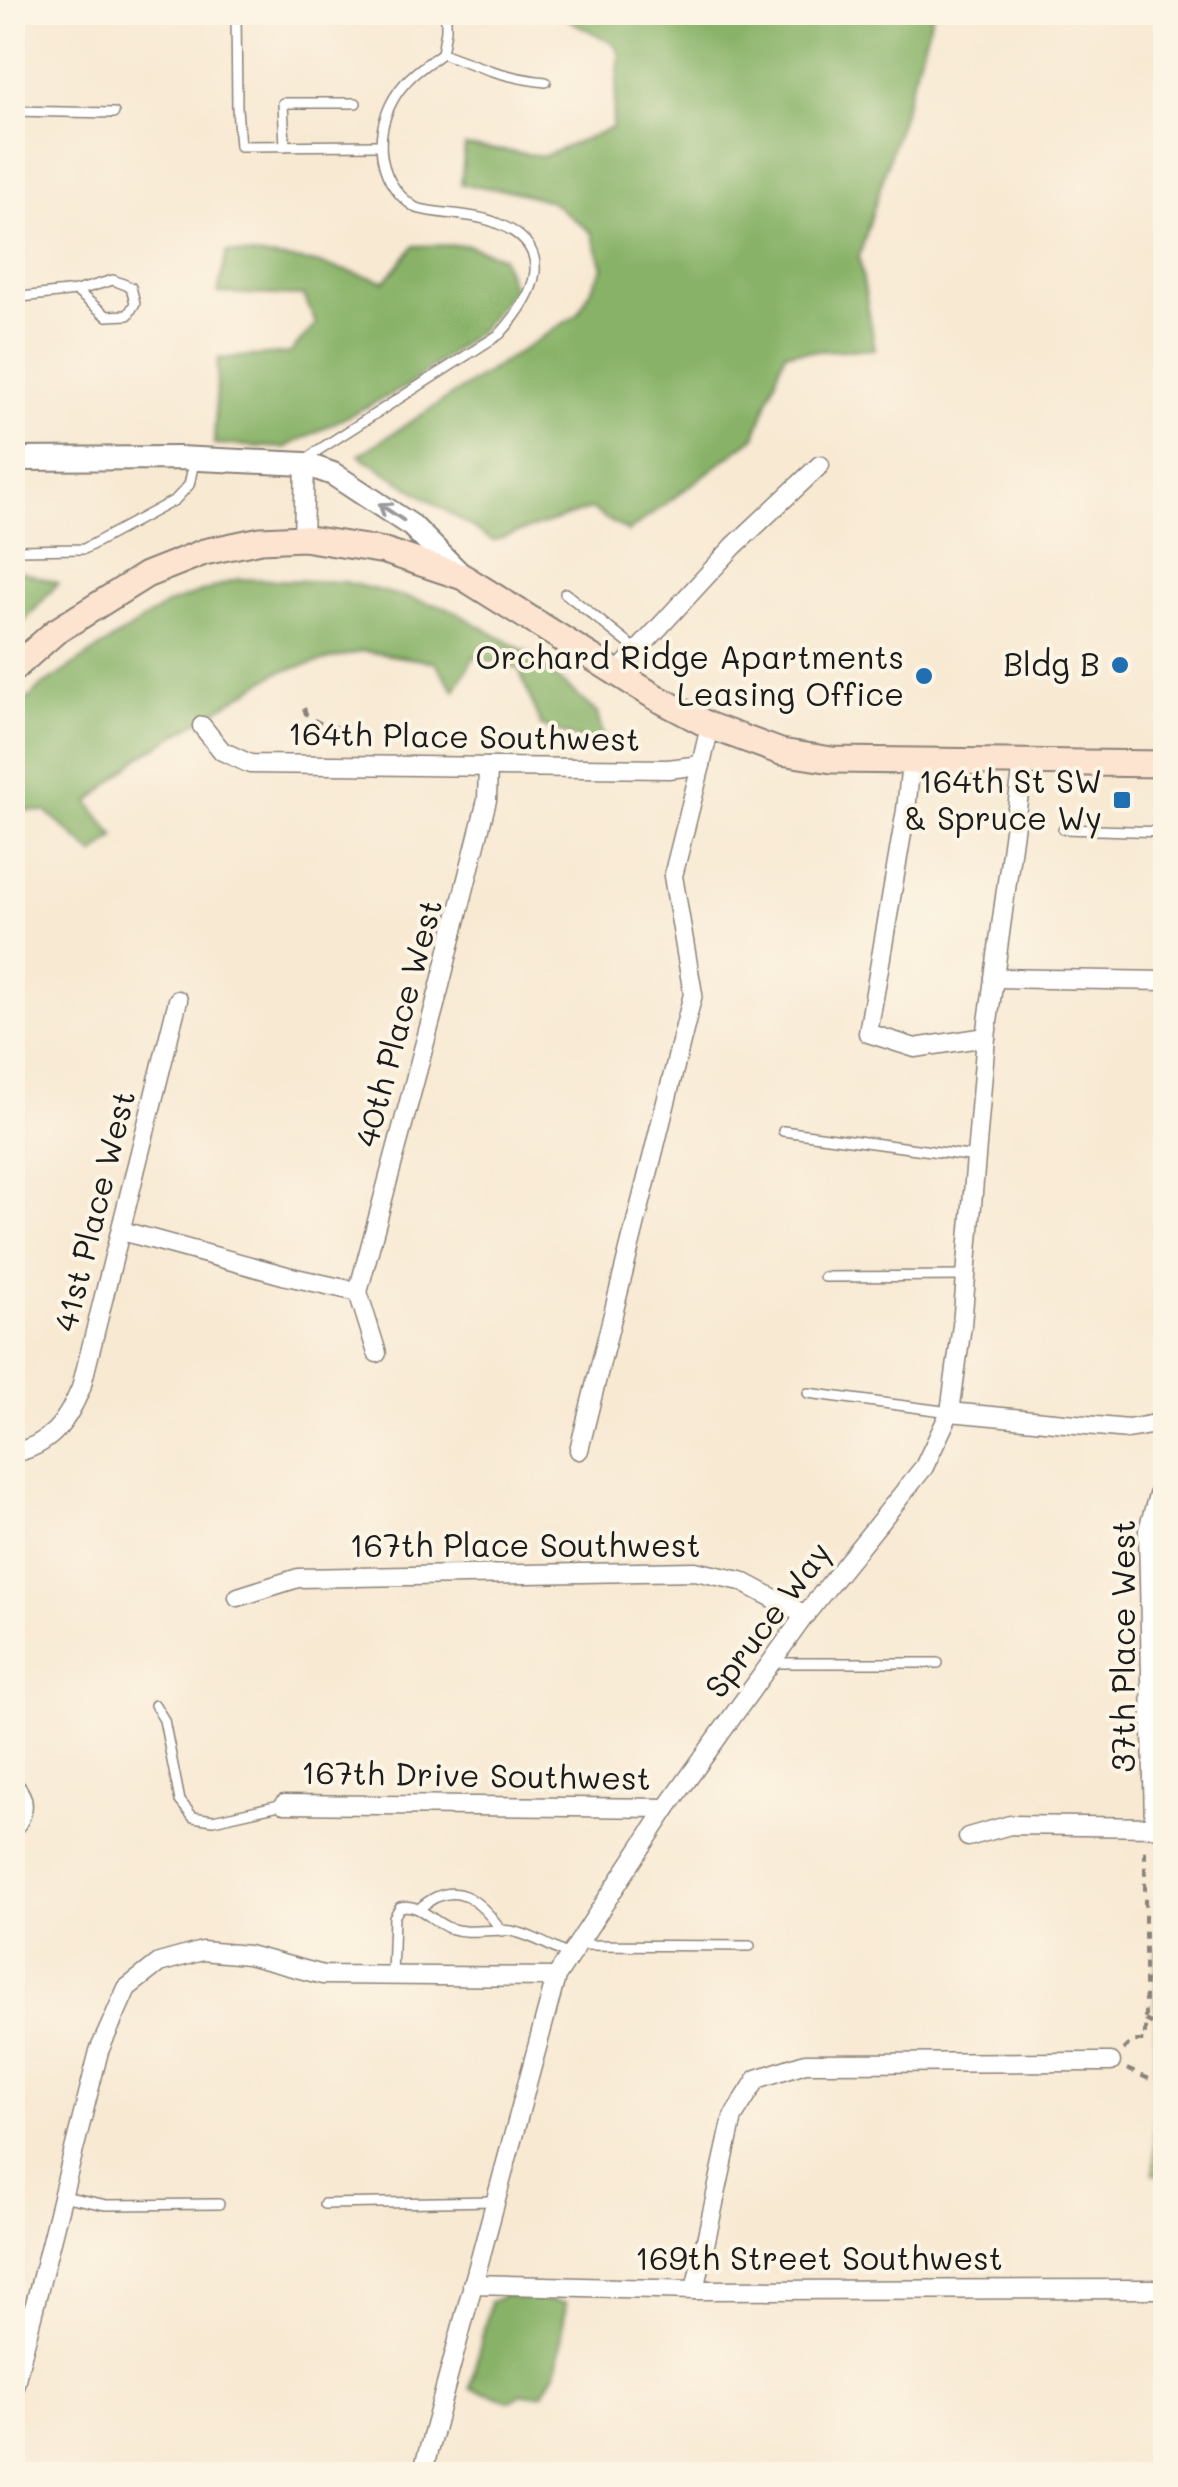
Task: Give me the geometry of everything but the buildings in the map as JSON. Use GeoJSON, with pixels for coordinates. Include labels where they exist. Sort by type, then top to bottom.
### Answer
{"type":"FeatureCollection","features":[{"type":"Feature","properties":{"kind":"main road"},"geometry":{"type":"LineString","coordinates":[[12,670],[55,632],[146,575],[204,552],[260,540],[303,538],[386,551],[463,577],[710,726],[781,752],[832,760],[1166,764]]}},
{"type":"Feature","properties":{"kind":"street"},"geometry":{"type":"LineString","coordinates":[[12,459],[195,459],[305,464],[333,474],[412,526],[463,577]]}},
{"type":"Feature","properties":{"kind":"street"},"geometry":{"type":"LineString","coordinates":[[303,538],[305,464]]}},
{"type":"Feature","properties":{"kind":"street"},"geometry":{"type":"LineString","coordinates":[[617,673],[734,546],[820,465]]}},
{"type":"Feature","properties":{"kind":"street","name":"164th Place Southwest"},"geometry":{"type":"LineString","coordinates":[[202,726],[222,751],[250,764],[668,769],[700,764]]}},
{"type":"Feature","properties":{"kind":"street"},"geometry":{"type":"LineString","coordinates":[[579,1450],[693,994],[673,876],[710,726]]}},
{"type":"Feature","properties":{"kind":"street"},"geometry":{"type":"LineString","coordinates":[[911,762],[868,1033],[915,1048],[986,1037]]}},
{"type":"Feature","properties":{"kind":"street","name":"Spruce Way"},"geometry":{"type":"LineString","coordinates":[[422,2474],[556,1977],[667,1808],[771,1662],[924,1467],[950,1412],[962,1324],[986,1037],[1023,764]]}},
{"type":"Feature","properties":{"kind":"street","name":"40th Place West"},"geometry":{"type":"LineString","coordinates":[[358,1292],[487,800],[488,767]]}},
{"type":"Feature","properties":{"kind":"street"},"geometry":{"type":"LineString","coordinates":[[994,978],[1166,981]]}},
{"type":"Feature","properties":{"kind":"street","name":"41st Place West"},"geometry":{"type":"LineString","coordinates":[[12,1453],[39,1445],[58,1431],[72,1412],[81,1388],[178,1000]]}},
{"type":"Feature","properties":{"kind":"street"},"geometry":{"type":"LineString","coordinates":[[122,1231],[358,1292],[376,1353]]}},
{"type":"Feature","properties":{"kind":"street"},"geometry":{"type":"LineString","coordinates":[[950,1412],[1128,1429],[1166,1422]]}},
{"type":"Feature","properties":{"kind":"street","name":"37th Place West"},"geometry":{"type":"LineString","coordinates":[[1155,1827],[1148,1530],[1166,1467]]}},
{"type":"Feature","properties":{"kind":"street","name":"167th Place Southwest"},"geometry":{"type":"LineString","coordinates":[[238,1597],[298,1578],[695,1570],[741,1581],[806,1615]]}},
{"type":"Feature","properties":{"kind":"street"},"geometry":{"type":"LineString","coordinates":[[12,1784],[24,1803],[20,1819],[12,1829]]}},
{"type":"Feature","properties":{"kind":"street","name":"167th Drive Southwest"},"geometry":{"type":"LineString","coordinates":[[284,1804],[667,1808]]}},
{"type":"Feature","properties":{"kind":"street"},"geometry":{"type":"LineString","coordinates":[[968,1836],[1010,1825],[1155,1827]]}},
{"type":"Feature","properties":{"kind":"street"},"geometry":{"type":"LineString","coordinates":[[12,2394],[99,2050],[127,1988],[159,1963],[202,1951],[248,1955],[323,1975],[556,1977]]}},
{"type":"Feature","properties":{"kind":"street"},"geometry":{"type":"LineString","coordinates":[[695,2290],[733,2118],[757,2079],[806,2063],[1111,2062]]}},
{"type":"Feature","properties":{"kind":"street","name":"169th Street Southwest"},"geometry":{"type":"LineString","coordinates":[[472,2284],[695,2290],[1166,2289]]}},
{"type":"Feature","properties":{"kind":"lane"},"geometry":{"type":"LineString","coordinates":[[236,12],[240,146],[381,145]]}},
{"type":"Feature","properties":{"kind":"lane"},"geometry":{"type":"LineString","coordinates":[[305,464],[316,451],[500,334],[529,295],[535,274],[533,250],[524,238],[492,221],[416,208],[392,187],[381,145],[383,122],[406,81],[442,53],[446,12]]}},
{"type":"Feature","properties":{"kind":"lane"},"geometry":{"type":"LineString","coordinates":[[442,53],[480,68],[546,82]]}},
{"type":"Feature","properties":{"kind":"lane"},"geometry":{"type":"LineString","coordinates":[[286,146],[283,104],[356,103]]}},
{"type":"Feature","properties":{"kind":"lane"},"geometry":{"type":"LineString","coordinates":[[12,111],[114,113]]}},
{"type":"Feature","properties":{"kind":"lane"},"geometry":{"type":"LineString","coordinates":[[12,298],[76,291],[113,280],[131,287],[135,303],[128,315],[107,316],[76,291]]}},
{"type":"Feature","properties":{"kind":"lane"},"geometry":{"type":"LineString","coordinates":[[16,550],[84,549],[175,500],[189,485],[195,459]]}},
{"type":"Feature","properties":{"kind":"lane"},"geometry":{"type":"LineString","coordinates":[[565,593],[638,651]]}},
{"type":"Feature","properties":{"kind":"lane"},"geometry":{"type":"LineString","coordinates":[[1064,830],[1166,832]]}},
{"type":"Feature","properties":{"kind":"lane"},"geometry":{"type":"LineString","coordinates":[[783,1131],[976,1157]]}},
{"type":"Feature","properties":{"kind":"lane"},"geometry":{"type":"LineString","coordinates":[[824,1278],[966,1276]]}},
{"type":"Feature","properties":{"kind":"lane"},"geometry":{"type":"LineString","coordinates":[[808,1393],[950,1412]]}},
{"type":"Feature","properties":{"kind":"lane"},"geometry":{"type":"LineString","coordinates":[[771,1662],[938,1662]]}},
{"type":"Feature","properties":{"kind":"lane"},"geometry":{"type":"LineString","coordinates":[[155,1706],[164,1720],[180,1801],[193,1816],[213,1820],[284,1804]]}},
{"type":"Feature","properties":{"kind":"lane"},"geometry":{"type":"LineString","coordinates":[[419,1908],[430,1898],[454,1892],[484,1909],[502,1931]]}},
{"type":"Feature","properties":{"kind":"lane"},"geometry":{"type":"LineString","coordinates":[[392,1976],[394,1916],[400,1907],[408,1905],[456,1930],[516,1932],[574,1950],[750,1946]]}},
{"type":"Feature","properties":{"kind":"lane"},"geometry":{"type":"LineString","coordinates":[[62,2196],[106,2204],[220,2204]]}},
{"type":"Feature","properties":{"kind":"lane"},"geometry":{"type":"LineString","coordinates":[[324,2204],[495,2201]]}},
{"type":"Feature","properties":{"kind":"path"},"geometry":{"type":"LineString","coordinates":[[304,708],[318,722],[339,727]]}},
{"type":"Feature","properties":{"kind":"path"},"geometry":{"type":"LineString","coordinates":[[1155,1827],[1145,2041],[1132,2041],[1111,2062],[1149,2079],[1166,2068]]}},
{"type":"Feature","properties":{"kind":"path"},"geometry":{"type":"LineString","coordinates":[[1145,2020],[1166,2046]]}},
{"type":"Feature","properties":{"kind":"green space"},"geometry":{"type":"Polygon","coordinates":[[[556,13],[933,13],[859,257],[875,349],[785,352],[755,437],[628,532],[590,509],[493,541],[359,455],[578,314],[603,267],[591,232],[550,201],[461,184],[465,146],[544,156],[612,128],[620,55],[614,44],[556,13]]]}},
{"type":"Feature","properties":{"kind":"green space"},"geometry":{"type":"Polygon","coordinates":[[[467,245],[502,257],[513,289],[481,329],[406,387],[284,448],[214,444],[218,359],[290,353],[316,324],[304,296],[218,293],[227,252],[312,262],[385,281],[414,246],[467,245]]]}},
{"type":"Feature","properties":{"kind":"green space"},"geometry":{"type":"Polygon","coordinates":[[[12,569],[58,583],[13,634],[12,569]]]}},
{"type":"Feature","properties":{"kind":"green space"},"geometry":{"type":"Polygon","coordinates":[[[238,579],[345,582],[448,608],[531,655],[597,713],[605,747],[541,726],[519,669],[474,657],[455,691],[435,662],[363,651],[279,672],[140,757],[89,802],[115,837],[94,854],[47,812],[13,809],[12,715],[40,687],[168,604],[238,579]]]}},
{"type":"Feature","properties":{"kind":"green space"},"geometry":{"type":"Polygon","coordinates":[[[1157,1950],[1166,1950],[1165,2174],[1154,2174],[1157,1950]]]}},
{"type":"Feature","properties":{"kind":"green space"},"geometry":{"type":"Polygon","coordinates":[[[503,2295],[566,2303],[558,2366],[543,2394],[520,2394],[510,2401],[470,2388],[490,2303],[503,2295]]]}},
{"type":"Feature","properties":{"kind":"place","name":"Bldg B"},"geometry":{"type":"Point","coordinates":[1120,665]}},
{"type":"Feature","properties":{"kind":"place","name":"Orchard Ridge Apartments Leasing Office"},"geometry":{"type":"Point","coordinates":[924,676]}},
{"type":"Feature","properties":{"kind":"place","name":"164th St SW & Spruce Wy"},"geometry":{"type":"Point","coordinates":[1122,800]}}]}
